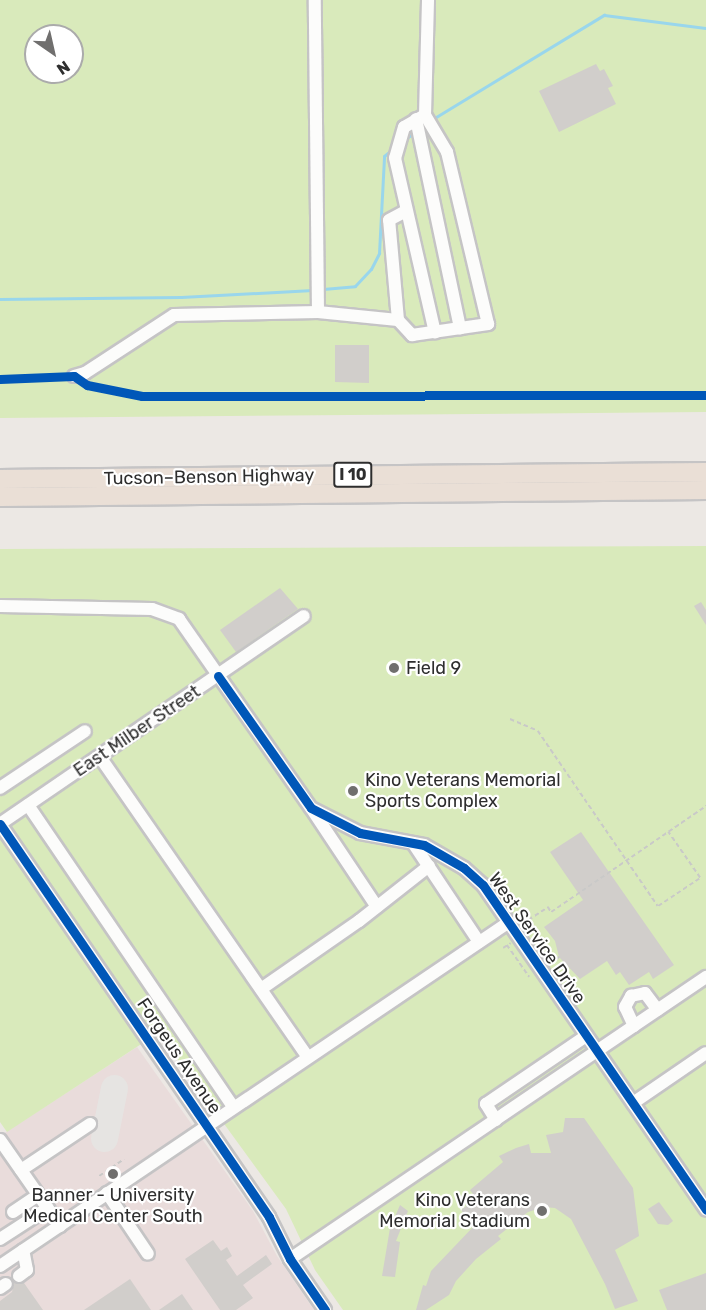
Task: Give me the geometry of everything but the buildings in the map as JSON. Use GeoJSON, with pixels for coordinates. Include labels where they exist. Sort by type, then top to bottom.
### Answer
{"type":"FeatureCollection","features":[{"type":"Feature","properties":{"kind":"highway","name":"Tucson–Benson Highway"},"geometry":{"type":"LineString","coordinates":[[0,479],[706,472]]}},
{"type":"Feature","properties":{"kind":"highway","name":"Tucson–Benson Highway"},"geometry":{"type":"LineString","coordinates":[[0,497],[706,490]]}},
{"type":"Feature","properties":{"kind":"street"},"geometry":{"type":"LineString","coordinates":[[315,0],[318,312]]}},
{"type":"Feature","properties":{"kind":"street"},"geometry":{"type":"LineString","coordinates":[[428,0],[420,117],[460,328]]}},
{"type":"Feature","properties":{"kind":"street"},"geometry":{"type":"LineString","coordinates":[[420,117],[404,127],[395,158],[435,332]]}},
{"type":"Feature","properties":{"kind":"street"},"geometry":{"type":"LineString","coordinates":[[406,210],[388,220],[398,320],[412,335],[488,324],[447,152],[420,117]]}},
{"type":"Feature","properties":{"kind":"street"},"geometry":{"type":"LineString","coordinates":[[74,376],[85,373],[174,315],[318,312],[398,320]]}},
{"type":"Feature","properties":{"kind":"street","name":"West Service Drive"},"geometry":{"type":"LineString","coordinates":[[0,606],[152,609],[179,619],[311,808],[360,833],[413,843],[445,855],[483,885],[514,924],[586,1036],[706,1210]]}},
{"type":"Feature","properties":{"kind":"street","name":"East Milber Street"},"geometry":{"type":"LineString","coordinates":[[0,824],[304,616]]}},
{"type":"Feature","properties":{"kind":"street"},"geometry":{"type":"LineString","coordinates":[[0,788],[84,731]]}},
{"type":"Feature","properties":{"kind":"street"},"geometry":{"type":"LineString","coordinates":[[100,757],[308,1057]]}},
{"type":"Feature","properties":{"kind":"street"},"geometry":{"type":"LineString","coordinates":[[28,805],[233,1107]]}},
{"type":"Feature","properties":{"kind":"street"},"geometry":{"type":"LineString","coordinates":[[311,808],[377,907]]}},
{"type":"Feature","properties":{"kind":"street","name":"Forgeus Avenue"},"geometry":{"type":"LineString","coordinates":[[0,824],[269,1217],[290,1259],[325,1310]]}},
{"type":"Feature","properties":{"kind":"street"},"geometry":{"type":"LineString","coordinates":[[413,843],[479,942]]}},
{"type":"Feature","properties":{"kind":"street"},"geometry":{"type":"LineString","coordinates":[[261,990],[377,907],[429,866]]}},
{"type":"Feature","properties":{"kind":"street"},"geometry":{"type":"LineString","coordinates":[[0,1266],[479,942],[514,924]]}},
{"type":"Feature","properties":{"kind":"street"},"geometry":{"type":"LineString","coordinates":[[290,1259],[706,977]]}},
{"type":"Feature","properties":{"kind":"street"},"geometry":{"type":"LineString","coordinates":[[634,1026],[625,1007],[631,996],[645,993],[658,1010]]}},
{"type":"Feature","properties":{"kind":"street"},"geometry":{"type":"LineString","coordinates":[[496,1120],[486,1104],[586,1036]]}},
{"type":"Feature","properties":{"kind":"street"},"geometry":{"type":"LineString","coordinates":[[633,1103],[706,1053]]}},
{"type":"Feature","properties":{"kind":"street"},"geometry":{"type":"LineString","coordinates":[[21,1170],[90,1124]]}},
{"type":"Feature","properties":{"kind":"street"},"geometry":{"type":"LineString","coordinates":[[0,1140],[60,1226]]}},
{"type":"Feature","properties":{"kind":"street"},"geometry":{"type":"LineString","coordinates":[[107,1193],[148,1254]]}},
{"type":"Feature","properties":{"kind":"street"},"geometry":{"type":"LineString","coordinates":[[13,1212],[38,1195]]}},
{"type":"Feature","properties":{"kind":"street"},"geometry":{"type":"LineString","coordinates":[[0,1239],[48,1208]]}},
{"type":"Feature","properties":{"kind":"street"},"geometry":{"type":"LineString","coordinates":[[19,1276],[27,1270],[23,1250]]}},
{"type":"Feature","properties":{"kind":"path"},"geometry":{"type":"LineString","coordinates":[[510,719],[538,731],[658,906],[700,878],[668,832]]}},
{"type":"Feature","properties":{"kind":"path"},"geometry":{"type":"LineString","coordinates":[[514,924],[548,907],[551,912],[706,806]]}},
{"type":"Feature","properties":{"kind":"path"},"geometry":{"type":"LineString","coordinates":[[503,948],[514,941]]}},
{"type":"Feature","properties":{"kind":"path"},"geometry":{"type":"LineString","coordinates":[[507,945],[529,977]]}},
{"type":"Feature","properties":{"kind":"path"},"geometry":{"type":"LineString","coordinates":[[547,965],[559,957]]}},
{"type":"Feature","properties":{"kind":"path"},"geometry":{"type":"LineString","coordinates":[[99,1176],[124,1159]]}},
{"type":"Feature","properties":{"kind":"shaded area","name":"Banner - University Medical Center South"},"geometry":{"type":"Polygon","coordinates":[[[137,1047],[253,1211],[277,1256],[314,1310],[0,1310],[0,1136],[137,1047]]]}},
{"type":"Feature","properties":{"kind":"green space"},"geometry":{"type":"Polygon","coordinates":[[[0,0],[706,0],[706,412],[0,418],[0,0]]]}},
{"type":"Feature","properties":{"kind":"green space","name":"Kino Veterans Memorial Sports Complex"},"geometry":{"type":"Polygon","coordinates":[[[706,546],[706,1310],[343,1310],[315,1270],[286,1209],[158,1033],[7,1132],[0,1122],[0,549],[706,546]]]}},
{"type":"Feature","properties":{"kind":"waterway"},"geometry":{"type":"LineString","coordinates":[[436,117],[604,15],[706,28]]}},
{"type":"Feature","properties":{"kind":"waterway"},"geometry":{"type":"LineString","coordinates":[[323,289],[355,286],[371,269],[379,253],[384,156],[389,152]]}},
{"type":"Feature","properties":{"kind":"waterway"},"geometry":{"type":"LineString","coordinates":[[0,299],[181,297],[313,290]]}},
{"type":"Feature","properties":{"kind":"taxiway"},"geometry":{"type":"LineString","coordinates":[[104,1138],[114,1088]]}},
{"type":"Feature","properties":{"kind":"cycle path"},"geometry":{"type":"LineString","coordinates":[[0,379],[74,376],[87,385],[142,396],[706,395]]}},
{"type":"Feature","properties":{"kind":"cycle path"},"geometry":{"type":"LineString","coordinates":[[218,676],[311,808],[360,833],[424,845],[464,868],[483,885],[706,1210]]}},
{"type":"Feature","properties":{"kind":"cycle path"},"geometry":{"type":"LineString","coordinates":[[0,824],[269,1217],[290,1259],[325,1310]]}},
{"type":"Feature","properties":{"kind":"place","name":"Field 9"},"geometry":{"type":"Point","coordinates":[394,668]}},
{"type":"Feature","properties":{"kind":"place","name":"Kino Veterans Memorial Sports Complex"},"geometry":{"type":"Point","coordinates":[353,791]}},
{"type":"Feature","properties":{"kind":"place","name":"Banner - University Medical Center South"},"geometry":{"type":"Point","coordinates":[113,1174]}},
{"type":"Feature","properties":{"kind":"place","name":"Kino Veterans Memorial Stadium"},"geometry":{"type":"Point","coordinates":[542,1211]}}]}
